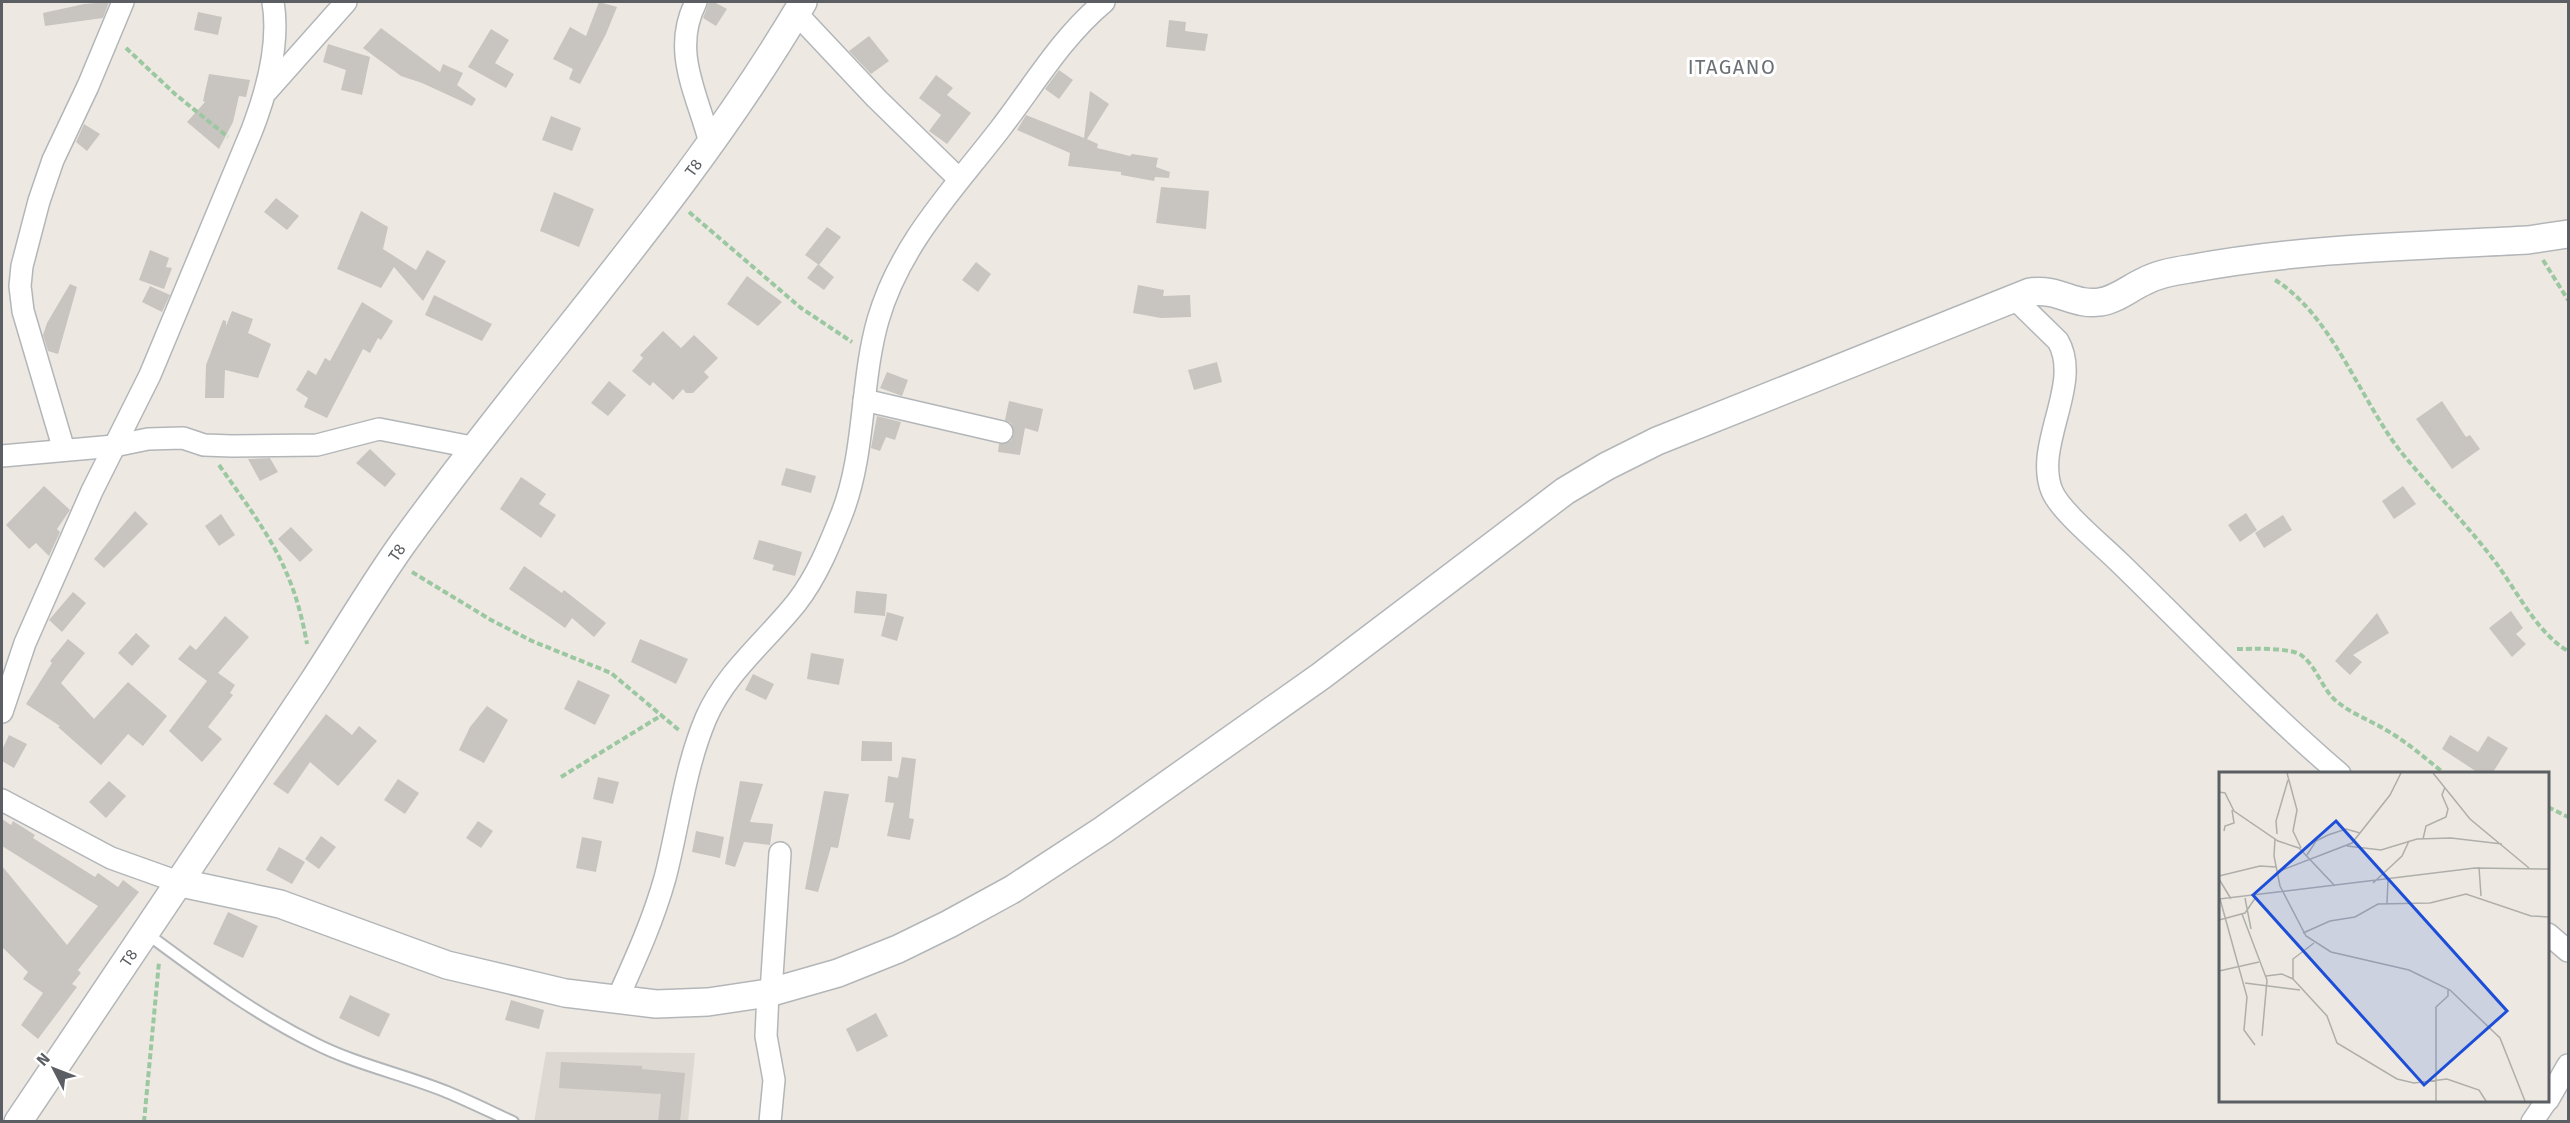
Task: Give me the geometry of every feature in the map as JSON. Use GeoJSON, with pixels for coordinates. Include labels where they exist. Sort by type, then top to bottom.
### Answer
{"type":"FeatureCollection","features":[{"type":"Feature","properties":{"kind":"street"},"geometry":{"type":"LineString","coordinates":[[64,450],[23,311],[20,286],[22,266],[39,201],[53,160],[123,2]]}},
{"type":"Feature","properties":{"kind":"street"},"geometry":{"type":"LineString","coordinates":[[2,712],[25,643],[114,446],[150,375],[245,148],[266,92],[274,33],[273,2]]}},
{"type":"Feature","properties":{"kind":"street"},"geometry":{"type":"LineString","coordinates":[[266,92],[346,2]]}},
{"type":"Feature","properties":{"kind":"street"},"geometry":{"type":"LineString","coordinates":[[696,2],[684,31],[684,49],[710,143]]}},
{"type":"Feature","properties":{"kind":"street"},"geometry":{"type":"LineString","coordinates":[[617,1000],[641,947],[665,878],[683,790],[695,746],[707,716],[727,682],[798,601],[826,553],[844,507],[851,481],[870,354],[891,284],[910,248],[958,178],[1002,127],[1063,41],[1104,2]]}},
{"type":"Feature","properties":{"kind":"street"},"geometry":{"type":"LineString","coordinates":[[800,7],[876,98],[958,178]]}},
{"type":"Feature","properties":{"kind":"street","name":"T8"},"geometry":{"type":"LineString","coordinates":[[28,1115],[153,938],[181,883],[241,787],[392,560],[672,196],[800,7]]}},
{"type":"Feature","properties":{"kind":"street"},"geometry":{"type":"LineString","coordinates":[[2,800],[111,858],[181,883],[280,903],[410,953],[479,974],[565,993],[656,1004],[708,1002],[770,992],[838,973],[898,949],[1013,889],[1151,797],[1321,676],[1565,491],[1607,466],[1657,441],[2013,297],[2046,290],[2087,303],[2103,302],[2146,280],[2199,267],[2279,256],[2528,240],[2568,234]]}},
{"type":"Feature","properties":{"kind":"street"},"geometry":{"type":"LineString","coordinates":[[2013,297],[2058,341],[2063,350],[2065,361],[2063,382],[2047,466],[2052,493],[2060,504],[2210,651],[2338,772]]}},
{"type":"Feature","properties":{"kind":"street"},"geometry":{"type":"LineString","coordinates":[[864,400],[1002,432]]}},
{"type":"Feature","properties":{"kind":"street"},"geometry":{"type":"LineString","coordinates":[[4,455],[114,446],[148,438],[183,438],[204,445],[317,445],[379,429],[477,448]]}},
{"type":"Feature","properties":{"kind":"street"},"geometry":{"type":"LineString","coordinates":[[770,1122],[774,1080],[766,1035],[780,853]]}},
{"type":"Feature","properties":{"kind":"street"},"geometry":{"type":"LineString","coordinates":[[2549,936],[2568,951]]}},
{"type":"Feature","properties":{"kind":"street"},"geometry":{"type":"LineString","coordinates":[[2549,1097],[2568,1065]]}},
{"type":"Feature","properties":{"kind":"street"},"geometry":{"type":"LineString","coordinates":[[2532,1122],[2546,1102]]}},
{"type":"Feature","properties":{"kind":"lane"},"geometry":{"type":"LineString","coordinates":[[153,938],[268,1019],[315,1044],[355,1062],[447,1092],[513,1122]]}},
{"type":"Feature","properties":{"kind":"path"},"geometry":{"type":"LineString","coordinates":[[110,32],[216,130],[245,148]]}},
{"type":"Feature","properties":{"kind":"path"},"geometry":{"type":"LineString","coordinates":[[672,196],[801,308],[870,354]]}},
{"type":"Feature","properties":{"kind":"path"},"geometry":{"type":"LineString","coordinates":[[2528,240],[2568,300]]}},
{"type":"Feature","properties":{"kind":"path"},"geometry":{"type":"LineString","coordinates":[[2268,276],[2283,285],[2315,319],[2344,359],[2377,419],[2403,453],[2474,534],[2546,631],[2568,651]]}},
{"type":"Feature","properties":{"kind":"path"},"geometry":{"type":"LineString","coordinates":[[204,445],[277,549],[296,596],[314,680]]}},
{"type":"Feature","properties":{"kind":"path"},"geometry":{"type":"LineString","coordinates":[[392,560],[491,620],[532,641],[611,673],[695,746]]}},
{"type":"Feature","properties":{"kind":"path"},"geometry":{"type":"LineString","coordinates":[[2210,651],[2289,650],[2300,654],[2334,699],[2360,717],[2410,745],[2443,772]]}},
{"type":"Feature","properties":{"kind":"path"},"geometry":{"type":"LineString","coordinates":[[561,777],[662,715]]}},
{"type":"Feature","properties":{"kind":"path"},"geometry":{"type":"LineString","coordinates":[[2549,808],[2568,817]]}},
{"type":"Feature","properties":{"kind":"path"},"geometry":{"type":"LineString","coordinates":[[144,1122],[153,938]]}},
{"type":"Feature","properties":{"kind":"shaded area"},"geometry":{"type":"Polygon","coordinates":[[[546,1052],[695,1053],[688,1121],[534,1122],[546,1052]]]}},
{"type":"Feature","properties":{"kind":"building"},"geometry":{"type":"Polygon","coordinates":[[[109,2],[103,18],[45,26],[43,13],[84,4],[109,2]]]}},
{"type":"Feature","properties":{"kind":"building"},"geometry":{"type":"Polygon","coordinates":[[[599,2],[617,7],[580,84],[569,79],[573,69],[553,59],[570,27],[586,36],[599,2]]]}},
{"type":"Feature","properties":{"kind":"building"},"geometry":{"type":"Polygon","coordinates":[[[709,2],[714,2],[727,9],[716,26],[703,18],[709,2]]]}},
{"type":"Feature","properties":{"kind":"building"},"geometry":{"type":"Polygon","coordinates":[[[198,12],[222,17],[218,35],[194,30],[198,12]]]}},
{"type":"Feature","properties":{"kind":"building"},"geometry":{"type":"Polygon","coordinates":[[[1169,20],[1186,22],[1185,31],[1208,34],[1205,51],[1166,47],[1169,20]]]}},
{"type":"Feature","properties":{"kind":"building"},"geometry":{"type":"Polygon","coordinates":[[[381,28],[440,72],[443,64],[463,73],[457,85],[476,99],[472,106],[401,76],[363,48],[381,28]]]}},
{"type":"Feature","properties":{"kind":"building"},"geometry":{"type":"Polygon","coordinates":[[[491,29],[509,40],[495,63],[514,74],[506,88],[468,67],[491,29]]]}},
{"type":"Feature","properties":{"kind":"building"},"geometry":{"type":"Polygon","coordinates":[[[869,36],[889,61],[871,74],[849,51],[869,36]]]}},
{"type":"Feature","properties":{"kind":"building"},"geometry":{"type":"Polygon","coordinates":[[[328,44],[370,57],[362,95],[341,90],[346,70],[323,62],[328,44]]]}},
{"type":"Feature","properties":{"kind":"building"},"geometry":{"type":"Polygon","coordinates":[[[1059,70],[1073,80],[1059,99],[1045,89],[1059,70]]]}},
{"type":"Feature","properties":{"kind":"building"},"geometry":{"type":"Polygon","coordinates":[[[209,74],[250,80],[246,97],[239,96],[233,122],[219,149],[187,122],[205,102],[203,101],[209,74]]]}},
{"type":"Feature","properties":{"kind":"building"},"geometry":{"type":"Polygon","coordinates":[[[936,75],[953,88],[947,95],[971,113],[947,144],[929,131],[941,115],[919,98],[936,75]]]}},
{"type":"Feature","properties":{"kind":"building"},"geometry":{"type":"Polygon","coordinates":[[[1090,91],[1109,104],[1087,139],[1098,144],[1097,148],[1130,156],[1132,154],[1158,158],[1156,167],[1170,172],[1169,178],[1155,177],[1154,181],[1121,175],[1121,172],[1068,166],[1070,153],[1017,130],[1026,115],[1084,138],[1090,91]]]}},
{"type":"Feature","properties":{"kind":"building"},"geometry":{"type":"Polygon","coordinates":[[[551,116],[581,128],[572,151],[542,140],[551,116]]]}},
{"type":"Feature","properties":{"kind":"building"},"geometry":{"type":"Polygon","coordinates":[[[84,124],[100,134],[87,151],[76,142],[84,124]]]}},
{"type":"Feature","properties":{"kind":"building"},"geometry":{"type":"Polygon","coordinates":[[[1161,187],[1209,191],[1206,229],[1156,223],[1161,187]]]}},
{"type":"Feature","properties":{"kind":"building"},"geometry":{"type":"Polygon","coordinates":[[[554,192],[594,209],[579,247],[540,231],[554,192]]]}},
{"type":"Feature","properties":{"kind":"building"},"geometry":{"type":"Polygon","coordinates":[[[276,198],[299,216],[287,230],[264,212],[276,198]]]}},
{"type":"Feature","properties":{"kind":"building"},"geometry":{"type":"Polygon","coordinates":[[[361,211],[388,227],[383,249],[416,270],[427,250],[446,261],[423,301],[394,267],[381,288],[337,269],[361,211]]]}},
{"type":"Feature","properties":{"kind":"building"},"geometry":{"type":"Polygon","coordinates":[[[827,227],[841,237],[819,265],[805,255],[827,227]]]}},
{"type":"Feature","properties":{"kind":"building"},"geometry":{"type":"Polygon","coordinates":[[[150,250],[169,258],[166,267],[172,268],[164,289],[139,280],[150,250]]]}},
{"type":"Feature","properties":{"kind":"building"},"geometry":{"type":"Polygon","coordinates":[[[976,262],[991,274],[978,292],[962,280],[976,262]]]}},
{"type":"Feature","properties":{"kind":"building"},"geometry":{"type":"Polygon","coordinates":[[[818,264],[834,277],[824,290],[807,278],[818,264]]]}},
{"type":"Feature","properties":{"kind":"building"},"geometry":{"type":"Polygon","coordinates":[[[747,276],[782,302],[758,326],[727,304],[747,276]]]}},
{"type":"Feature","properties":{"kind":"building"},"geometry":{"type":"Polygon","coordinates":[[[70,284],[77,287],[58,354],[48,351],[43,335],[47,323],[70,284]]]}},
{"type":"Feature","properties":{"kind":"building"},"geometry":{"type":"Polygon","coordinates":[[[1138,285],[1164,290],[1163,296],[1190,295],[1191,317],[1161,318],[1133,313],[1138,285]]]}},
{"type":"Feature","properties":{"kind":"building"},"geometry":{"type":"Polygon","coordinates":[[[150,286],[170,295],[162,312],[142,302],[150,286]]]}},
{"type":"Feature","properties":{"kind":"building"},"geometry":{"type":"Polygon","coordinates":[[[434,295],[492,324],[482,341],[425,315],[434,295]]]}},
{"type":"Feature","properties":{"kind":"building"},"geometry":{"type":"Polygon","coordinates":[[[362,302],[393,321],[381,340],[378,338],[370,353],[363,349],[327,418],[304,407],[308,398],[296,390],[308,370],[316,375],[325,358],[330,361],[362,302]]]}},
{"type":"Feature","properties":{"kind":"building"},"geometry":{"type":"Polygon","coordinates":[[[232,311],[253,319],[248,333],[271,344],[258,378],[225,370],[224,398],[205,398],[206,365],[223,320],[226,321],[226,326],[232,311]]]}},
{"type":"Feature","properties":{"kind":"building"},"geometry":{"type":"Polygon","coordinates":[[[663,331],[681,348],[694,335],[718,358],[704,372],[709,377],[693,393],[686,393],[683,389],[673,400],[653,382],[650,386],[632,371],[643,358],[640,355],[663,331]]]}},
{"type":"Feature","properties":{"kind":"building"},"geometry":{"type":"Polygon","coordinates":[[[1217,362],[1222,382],[1194,390],[1188,370],[1217,362]]]}},
{"type":"Feature","properties":{"kind":"building"},"geometry":{"type":"Polygon","coordinates":[[[887,372],[908,380],[902,396],[880,388],[887,372]]]}},
{"type":"Feature","properties":{"kind":"building"},"geometry":{"type":"Polygon","coordinates":[[[609,381],[626,395],[608,416],[591,403],[609,381]]]}},
{"type":"Feature","properties":{"kind":"building"},"geometry":{"type":"Polygon","coordinates":[[[1009,401],[1043,409],[1038,432],[1025,428],[1020,455],[998,452],[999,444],[1011,441],[1014,434],[1011,423],[1005,420],[1009,401]]]}},
{"type":"Feature","properties":{"kind":"building"},"geometry":{"type":"Polygon","coordinates":[[[2442,401],[2466,437],[2470,435],[2480,449],[2452,469],[2416,419],[2442,401]]]}},
{"type":"Feature","properties":{"kind":"building"},"geometry":{"type":"Polygon","coordinates":[[[877,416],[901,422],[895,440],[886,437],[880,451],[871,448],[877,416]]]}},
{"type":"Feature","properties":{"kind":"building"},"geometry":{"type":"Polygon","coordinates":[[[370,449],[396,474],[385,487],[356,463],[370,449]]]}},
{"type":"Feature","properties":{"kind":"building"},"geometry":{"type":"Polygon","coordinates":[[[270,458],[278,472],[260,481],[248,459],[270,458]]]}},
{"type":"Feature","properties":{"kind":"building"},"geometry":{"type":"Polygon","coordinates":[[[786,468],[816,476],[811,493],[781,485],[786,468]]]}},
{"type":"Feature","properties":{"kind":"building"},"geometry":{"type":"Polygon","coordinates":[[[521,477],[546,494],[539,504],[556,515],[541,538],[500,509],[521,477]]]}},
{"type":"Feature","properties":{"kind":"building"},"geometry":{"type":"Polygon","coordinates":[[[44,486],[70,510],[57,529],[60,532],[49,556],[36,543],[29,549],[6,525],[44,486]]]}},
{"type":"Feature","properties":{"kind":"building"},"geometry":{"type":"Polygon","coordinates":[[[2403,486],[2416,504],[2394,519],[2382,501],[2403,486]]]}},
{"type":"Feature","properties":{"kind":"building"},"geometry":{"type":"Polygon","coordinates":[[[135,511],[148,524],[104,568],[94,559],[135,511]]]}},
{"type":"Feature","properties":{"kind":"building"},"geometry":{"type":"Polygon","coordinates":[[[2246,513],[2257,530],[2240,542],[2228,525],[2246,513]]]}},
{"type":"Feature","properties":{"kind":"building"},"geometry":{"type":"Polygon","coordinates":[[[221,514],[235,535],[219,546],[205,526],[221,514]]]}},
{"type":"Feature","properties":{"kind":"building"},"geometry":{"type":"Polygon","coordinates":[[[2283,515],[2292,530],[2264,548],[2255,533],[2283,515]]]}},
{"type":"Feature","properties":{"kind":"building"},"geometry":{"type":"Polygon","coordinates":[[[291,527],[313,550],[300,562],[278,539],[291,527]]]}},
{"type":"Feature","properties":{"kind":"building"},"geometry":{"type":"Polygon","coordinates":[[[759,540],[802,552],[795,576],[772,570],[774,565],[753,559],[759,540]]]}},
{"type":"Feature","properties":{"kind":"building"},"geometry":{"type":"Polygon","coordinates":[[[524,566],[562,593],[564,590],[606,623],[594,637],[572,618],[565,628],[509,589],[524,566]]]}},
{"type":"Feature","properties":{"kind":"building"},"geometry":{"type":"Polygon","coordinates":[[[856,591],[887,594],[885,616],[854,613],[856,591]]]}},
{"type":"Feature","properties":{"kind":"building"},"geometry":{"type":"Polygon","coordinates":[[[73,592],[86,603],[62,632],[49,620],[73,592]]]}},
{"type":"Feature","properties":{"kind":"building"},"geometry":{"type":"Polygon","coordinates":[[[2511,611],[2523,628],[2516,634],[2526,644],[2512,657],[2489,628],[2511,611]]]}},
{"type":"Feature","properties":{"kind":"building"},"geometry":{"type":"Polygon","coordinates":[[[887,612],[904,617],[897,641],[881,636],[887,612]]]}},
{"type":"Feature","properties":{"kind":"building"},"geometry":{"type":"Polygon","coordinates":[[[2377,613],[2389,633],[2353,655],[2362,662],[2350,675],[2335,661],[2377,613]]]}},
{"type":"Feature","properties":{"kind":"building"},"geometry":{"type":"Polygon","coordinates":[[[225,616],[249,637],[218,673],[235,685],[230,693],[233,695],[208,727],[222,739],[202,762],[169,731],[207,681],[178,659],[190,645],[196,650],[225,616]]]}},
{"type":"Feature","properties":{"kind":"building"},"geometry":{"type":"Polygon","coordinates":[[[136,633],[150,646],[132,666],[118,653],[136,633]]]}},
{"type":"Feature","properties":{"kind":"building"},"geometry":{"type":"Polygon","coordinates":[[[68,639],[85,653],[61,683],[94,719],[128,682],[167,716],[143,746],[128,734],[101,765],[58,727],[60,726],[26,704],[52,663],[50,661],[68,639]]]}},
{"type":"Feature","properties":{"kind":"building"},"geometry":{"type":"Polygon","coordinates":[[[640,639],[688,659],[676,684],[631,662],[640,639]]]}},
{"type":"Feature","properties":{"kind":"building"},"geometry":{"type":"Polygon","coordinates":[[[811,653],[844,659],[839,685],[807,679],[811,653]]]}},
{"type":"Feature","properties":{"kind":"building"},"geometry":{"type":"Polygon","coordinates":[[[753,674],[774,684],[766,700],[745,690],[753,674]]]}},
{"type":"Feature","properties":{"kind":"building"},"geometry":{"type":"Polygon","coordinates":[[[578,680],[610,695],[595,725],[564,709],[578,680]]]}},
{"type":"Feature","properties":{"kind":"building"},"geometry":{"type":"Polygon","coordinates":[[[487,706],[508,720],[484,763],[459,750],[470,727],[487,706]]]}},
{"type":"Feature","properties":{"kind":"building"},"geometry":{"type":"Polygon","coordinates":[[[326,714],[352,735],[359,726],[377,741],[338,786],[310,762],[288,794],[273,784],[326,714]]]}},
{"type":"Feature","properties":{"kind":"building"},"geometry":{"type":"Polygon","coordinates":[[[9,735],[27,744],[14,768],[2,761],[2,750],[9,735]]]}},
{"type":"Feature","properties":{"kind":"building"},"geometry":{"type":"Polygon","coordinates":[[[2450,735],[2478,752],[2488,736],[2508,748],[2493,772],[2477,772],[2442,749],[2450,735]]]}},
{"type":"Feature","properties":{"kind":"building"},"geometry":{"type":"Polygon","coordinates":[[[862,741],[892,742],[892,761],[861,761],[862,741]]]}},
{"type":"Feature","properties":{"kind":"building"},"geometry":{"type":"Polygon","coordinates":[[[902,757],[916,759],[909,818],[914,819],[910,840],[887,836],[894,803],[885,802],[888,776],[898,778],[902,757]]]}},
{"type":"Feature","properties":{"kind":"building"},"geometry":{"type":"Polygon","coordinates":[[[598,777],[619,782],[613,804],[593,799],[598,777]]]}},
{"type":"Feature","properties":{"kind":"building"},"geometry":{"type":"Polygon","coordinates":[[[398,779],[419,793],[405,814],[384,800],[398,779]]]}},
{"type":"Feature","properties":{"kind":"building"},"geometry":{"type":"Polygon","coordinates":[[[109,781],[126,796],[106,818],[89,802],[109,781]]]}},
{"type":"Feature","properties":{"kind":"building"},"geometry":{"type":"Polygon","coordinates":[[[740,781],[763,784],[750,822],[773,824],[770,845],[744,842],[735,867],[725,864],[740,781]]]}},
{"type":"Feature","properties":{"kind":"building"},"geometry":{"type":"Polygon","coordinates":[[[824,791],[849,794],[838,848],[831,847],[818,892],[805,889],[824,791]]]}},
{"type":"Feature","properties":{"kind":"building"},"geometry":{"type":"Polygon","coordinates":[[[2,819],[11,825],[13,821],[35,835],[33,838],[95,877],[98,873],[118,887],[123,880],[139,892],[78,970],[81,973],[72,984],[77,987],[38,1039],[21,1025],[43,993],[23,979],[28,972],[2,947],[2,866],[67,945],[98,906],[2,846],[2,819]]]}},
{"type":"Feature","properties":{"kind":"building"},"geometry":{"type":"Polygon","coordinates":[[[478,821],[493,831],[481,848],[466,838],[478,821]]]}},
{"type":"Feature","properties":{"kind":"building"},"geometry":{"type":"Polygon","coordinates":[[[696,831],[724,837],[720,858],[692,852],[696,831]]]}},
{"type":"Feature","properties":{"kind":"building"},"geometry":{"type":"Polygon","coordinates":[[[321,836],[336,847],[319,869],[305,859],[321,836]]]}},
{"type":"Feature","properties":{"kind":"building"},"geometry":{"type":"Polygon","coordinates":[[[582,837],[602,841],[596,872],[576,868],[582,837]]]}},
{"type":"Feature","properties":{"kind":"building"},"geometry":{"type":"Polygon","coordinates":[[[279,847],[305,862],[292,884],[266,870],[279,847]]]}},
{"type":"Feature","properties":{"kind":"building"},"geometry":{"type":"Polygon","coordinates":[[[228,912],[258,926],[243,958],[213,944],[228,912]]]}},
{"type":"Feature","properties":{"kind":"building"},"geometry":{"type":"Polygon","coordinates":[[[350,995],[390,1014],[379,1037],[339,1018],[350,995]]]}},
{"type":"Feature","properties":{"kind":"building"},"geometry":{"type":"Polygon","coordinates":[[[511,1000],[544,1010],[539,1029],[505,1020],[511,1000]]]}},
{"type":"Feature","properties":{"kind":"building"},"geometry":{"type":"Polygon","coordinates":[[[876,1013],[888,1036],[857,1052],[846,1029],[876,1013]]]}},
{"type":"Feature","properties":{"kind":"building"},"geometry":{"type":"Polygon","coordinates":[[[561,1062],[642,1066],[642,1069],[685,1073],[680,1122],[658,1122],[661,1094],[559,1088],[561,1062]]]}},
{"type":"Feature","properties":{"kind":"district","name":"ITAGANO"},"geometry":{"type":"Point","coordinates":[1732,67]}}]}
